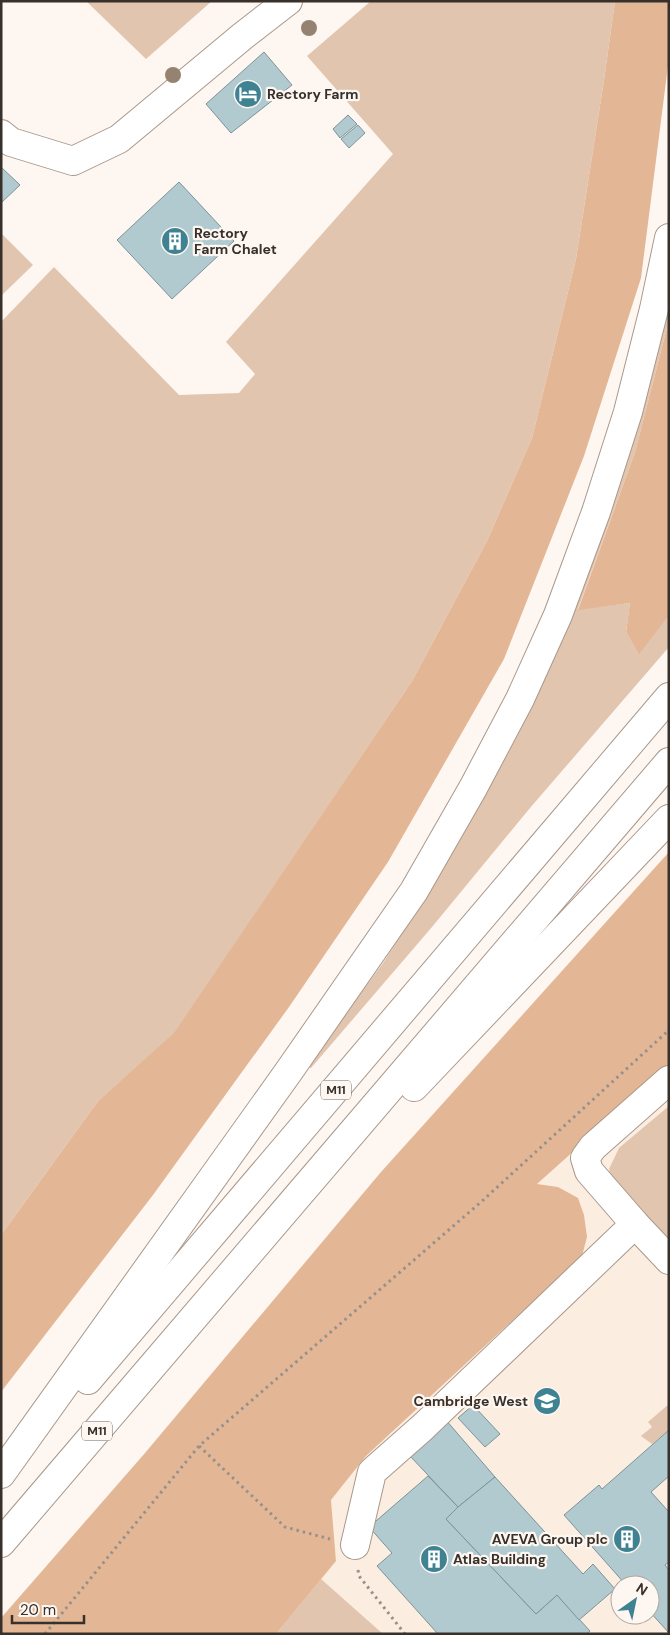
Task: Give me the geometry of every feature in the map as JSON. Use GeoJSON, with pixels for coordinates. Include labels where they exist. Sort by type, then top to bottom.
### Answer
{"type":"FeatureCollection","features":[{"type":"Feature","properties":{"kind":"main road"},"geometry":{"type":"LineString","coordinates":[[1,134],[10,142],[73,161],[119,139],[288,1]]}},
{"type":"Feature","properties":{"kind":"main road"},"geometry":{"type":"LineString","coordinates":[[1,1474],[289,1071],[414,891],[474,788],[520,699],[558,615],[596,512],[628,412],[654,309],[669,238]]}},
{"type":"Feature","properties":{"kind":"main road","name":"M11"},"geometry":{"type":"LineString","coordinates":[[1,1482],[669,697]]}},
{"type":"Feature","properties":{"kind":"main road","name":"M11"},"geometry":{"type":"LineString","coordinates":[[1,1544],[669,762]]}},
{"type":"Feature","properties":{"kind":"main road"},"geometry":{"type":"LineString","coordinates":[[193,1320],[669,819]]}},
{"type":"Feature","properties":{"kind":"main road"},"geometry":{"type":"LineString","coordinates":[[669,1080],[593,1147],[585,1158],[589,1171],[669,1260]]}},
{"type":"Feature","properties":{"kind":"main road"},"geometry":{"type":"LineString","coordinates":[[355,1545],[372,1472],[423,1428],[635,1224]]}},
{"type":"Feature","properties":{"kind":"path"},"geometry":{"type":"LineString","coordinates":[[45,1634],[199,1446],[481,1202],[669,1030]]}},
{"type":"Feature","properties":{"kind":"path"},"geometry":{"type":"LineString","coordinates":[[199,1446],[285,1527],[355,1545],[359,1576],[405,1634]]}},
{"type":"Feature","properties":{"kind":"shaded area"},"geometry":{"type":"Polygon","coordinates":[[[86,1],[212,1],[146,59],[86,1]]]}},
{"type":"Feature","properties":{"kind":"shaded area"},"geometry":{"type":"Polygon","coordinates":[[[371,1],[615,1],[576,259],[532,438],[487,541],[412,681],[174,1034],[98,1101],[1,1235],[1,322],[54,267],[179,395],[239,393],[255,374],[226,342],[393,154],[307,56],[371,1]]]}},
{"type":"Feature","properties":{"kind":"shaded area"},"geometry":{"type":"Polygon","coordinates":[[[615,1],[669,1],[669,58],[641,278],[584,456],[504,659],[388,862],[289,1007],[153,1195],[1,1392],[1,1235],[98,1101],[174,1033],[412,681],[487,541],[532,438],[576,259],[615,1]]]}},
{"type":"Feature","properties":{"kind":"shaded area"},"geometry":{"type":"Polygon","coordinates":[[[1,233],[33,265],[1,296],[1,233]]]}},
{"type":"Feature","properties":{"kind":"shaded area"},"geometry":{"type":"Polygon","coordinates":[[[669,292],[669,320],[635,452],[578,609],[630,603],[626,632],[639,653],[669,616],[669,647],[530,808],[432,927],[311,1068],[307,1066],[383,963],[461,838],[501,765],[536,695],[669,292]]]}},
{"type":"Feature","properties":{"kind":"shaded area"},"geometry":{"type":"Polygon","coordinates":[[[669,320],[669,616],[639,654],[626,632],[630,603],[578,610],[635,452],[669,320]]]}},
{"type":"Feature","properties":{"kind":"shaded area"},"geometry":{"type":"Polygon","coordinates":[[[669,852],[669,1066],[537,1184],[558,1187],[578,1198],[584,1215],[587,1237],[582,1256],[366,1456],[331,1500],[336,1561],[276,1634],[1,1634],[1,1618],[145,1453],[381,1172],[669,852]]]}},
{"type":"Feature","properties":{"kind":"shaded area","name":"Cambridge West"},"geometry":{"type":"Polygon","coordinates":[[[669,1067],[669,1634],[276,1634],[336,1561],[331,1500],[366,1456],[484,1347],[558,1187],[536,1185],[669,1067]]]}},
{"type":"Feature","properties":{"kind":"shaded area"},"geometry":{"type":"Polygon","coordinates":[[[669,1106],[669,1244],[612,1182],[609,1169],[619,1148],[669,1106]]]}},
{"type":"Feature","properties":{"kind":"shaded area"},"geometry":{"type":"Polygon","coordinates":[[[669,1404],[669,1430],[652,1444],[641,1436],[652,1427],[648,1422],[669,1404]]]}},
{"type":"Feature","properties":{"kind":"shaded area"},"geometry":{"type":"Polygon","coordinates":[[[321,1579],[383,1634],[276,1634],[321,1579]]]}},
{"type":"Feature","properties":{"kind":"building"},"geometry":{"type":"Polygon","coordinates":[[[264,52],[292,85],[231,133],[206,104],[264,52]]]}},
{"type":"Feature","properties":{"kind":"building"},"geometry":{"type":"Polygon","coordinates":[[[348,115],[357,124],[340,138],[333,129],[348,115]]]}},
{"type":"Feature","properties":{"kind":"building"},"geometry":{"type":"Polygon","coordinates":[[[358,125],[365,133],[349,148],[341,139],[358,125]]]}},
{"type":"Feature","properties":{"kind":"building"},"geometry":{"type":"Polygon","coordinates":[[[1,167],[20,185],[1,203],[1,167]]]}},
{"type":"Feature","properties":{"kind":"building","name":"Rectory Farm Chalet"},"geometry":{"type":"Polygon","coordinates":[[[179,182],[234,241],[172,299],[117,240],[179,182]]]}},
{"type":"Feature","properties":{"kind":"building"},"geometry":{"type":"Polygon","coordinates":[[[473,1405],[500,1434],[485,1447],[458,1418],[473,1405]]]}},
{"type":"Feature","properties":{"kind":"building"},"geometry":{"type":"Polygon","coordinates":[[[445,1419],[495,1477],[458,1507],[410,1456],[445,1419]]]}},
{"type":"Feature","properties":{"kind":"building","name":"AVEVA Group plc"},"geometry":{"type":"Polygon","coordinates":[[[669,1430],[669,1476],[651,1492],[669,1512],[669,1562],[665,1565],[669,1570],[669,1633],[660,1623],[660,1575],[617,1575],[564,1515],[599,1485],[602,1489],[669,1430]]]}},
{"type":"Feature","properties":{"kind":"building","name":"Atlas Building"},"geometry":{"type":"Polygon","coordinates":[[[428,1476],[458,1507],[446,1519],[536,1614],[557,1595],[590,1631],[587,1634],[438,1634],[377,1566],[392,1553],[369,1527],[428,1476]]]}},
{"type":"Feature","properties":{"kind":"building"},"geometry":{"type":"Polygon","coordinates":[[[495,1477],[583,1574],[593,1564],[610,1583],[610,1593],[579,1620],[557,1595],[536,1614],[446,1519],[495,1477]]]}},
{"type":"Feature","properties":{"kind":"place","name":"Rectory Farm"},"geometry":{"type":"Point","coordinates":[248,94]}},
{"type":"Feature","properties":{"kind":"place","name":"Rectory Farm Chalet"},"geometry":{"type":"Point","coordinates":[175,241]}},
{"type":"Feature","properties":{"kind":"place","name":"Cambridge West"},"geometry":{"type":"Point","coordinates":[547,1401]}},
{"type":"Feature","properties":{"kind":"place","name":"AVEVA Group plc"},"geometry":{"type":"Point","coordinates":[627,1539]}},
{"type":"Feature","properties":{"kind":"place","name":"Atlas Building"},"geometry":{"type":"Point","coordinates":[434,1559]}}]}
